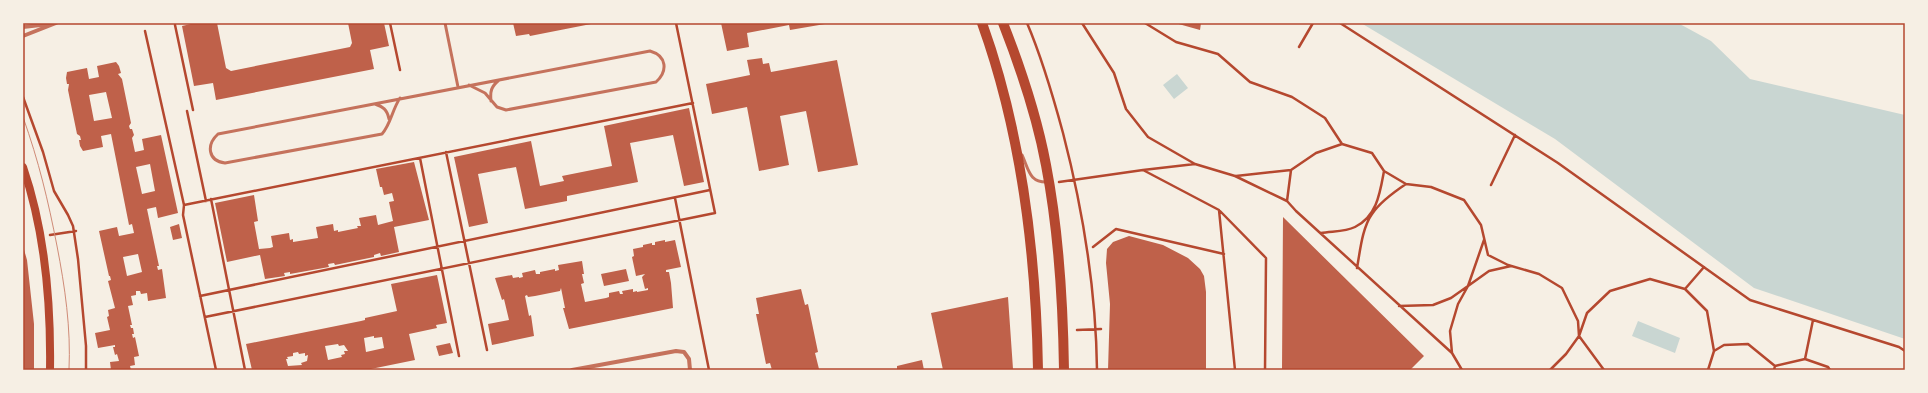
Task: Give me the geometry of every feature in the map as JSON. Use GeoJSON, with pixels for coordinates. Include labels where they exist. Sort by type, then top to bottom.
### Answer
{"type":"FeatureCollection","features":[{"type":"Feature","properties":{"kind":"main road"},"geometry":{"type":"LineString","coordinates":[[982,23],[1002,89],[1015,140],[1034,263],[1038,370]]}},
{"type":"Feature","properties":{"kind":"main road"},"geometry":{"type":"LineString","coordinates":[[1003,23],[1015,54],[1034,115],[1049,182],[1056,231],[1061,286],[1064,370]]}},
{"type":"Feature","properties":{"kind":"main road"},"geometry":{"type":"LineString","coordinates":[[23,167],[31,193],[44,267],[50,347],[50,370]]}},
{"type":"Feature","properties":{"kind":"street"},"geometry":{"type":"LineString","coordinates":[[23,27],[54,23]]}},
{"type":"Feature","properties":{"kind":"street"},"geometry":{"type":"LineString","coordinates":[[23,36],[54,23]]}},
{"type":"Feature","properties":{"kind":"street"},"geometry":{"type":"LineString","coordinates":[[572,370],[676,350],[684,352],[689,359],[690,370]]}},
{"type":"Feature","properties":{"kind":"lane"},"geometry":{"type":"LineString","coordinates":[[445,23],[458,87]]}},
{"type":"Feature","properties":{"kind":"lane"},"geometry":{"type":"LineString","coordinates":[[400,98],[395,106],[388,127],[382,134],[225,163],[218,162],[212,156],[210,148],[211,140],[218,134],[400,98],[458,87],[650,51],[658,53],[663,60],[664,68],[663,76],[656,82],[506,110],[497,108],[485,93],[469,85]]}},
{"type":"Feature","properties":{"kind":"lane"},"geometry":{"type":"LineString","coordinates":[[491,102],[490,92],[493,85],[501,79]]}},
{"type":"Feature","properties":{"kind":"lane"},"geometry":{"type":"LineString","coordinates":[[373,104],[383,107],[388,112],[390,120]]}},
{"type":"Feature","properties":{"kind":"lane"},"geometry":{"type":"LineString","coordinates":[[1015,140],[1033,178],[1040,182],[1049,182]]}},
{"type":"Feature","properties":{"kind":"path"},"geometry":{"type":"LineString","coordinates":[[390,23],[400,70]]}},
{"type":"Feature","properties":{"kind":"path"},"geometry":{"type":"LineString","coordinates":[[205,317],[715,213],[676,23]]}},
{"type":"Feature","properties":{"kind":"path"},"geometry":{"type":"LineString","coordinates":[[1027,23],[1053,94],[1074,179],[1085,232],[1091,275],[1097,370]]}},
{"type":"Feature","properties":{"kind":"path"},"geometry":{"type":"LineString","coordinates":[[1082,23],[1114,73],[1126,109],[1148,137],[1195,164],[1235,176],[1287,201],[1398,306],[1452,353],[1462,370]]}},
{"type":"Feature","properties":{"kind":"path"},"geometry":{"type":"LineString","coordinates":[[1145,23],[1176,42],[1218,54],[1250,82],[1292,97],[1325,118],[1342,144]]}},
{"type":"Feature","properties":{"kind":"path"},"geometry":{"type":"LineString","coordinates":[[1299,47],[1314,23]]}},
{"type":"Feature","properties":{"kind":"path"},"geometry":{"type":"LineString","coordinates":[[1340,23],[1558,163],[1750,300],[1898,347],[1905,352]]}},
{"type":"Feature","properties":{"kind":"path"},"geometry":{"type":"LineString","coordinates":[[175,25],[193,110]]}},
{"type":"Feature","properties":{"kind":"path"},"geometry":{"type":"LineString","coordinates":[[145,31],[184,205],[184,216],[216,370]]}},
{"type":"Feature","properties":{"kind":"path"},"geometry":{"type":"LineString","coordinates":[[23,97],[43,152],[54,191],[68,215],[75,231],[86,346],[86,370]]}},
{"type":"Feature","properties":{"kind":"path"},"geometry":{"type":"LineString","coordinates":[[184,205],[693,103]]}},
{"type":"Feature","properties":{"kind":"path"},"geometry":{"type":"LineString","coordinates":[[186,111],[206,201]]}},
{"type":"Feature","properties":{"kind":"path"},"geometry":{"type":"LineString","coordinates":[[1491,185],[1515,135]]}},
{"type":"Feature","properties":{"kind":"path"},"geometry":{"type":"LineString","coordinates":[[1235,176],[1291,170],[1316,153],[1342,144],[1372,152],[1384,171],[1406,184],[1431,187],[1464,200],[1481,225],[1488,255],[1512,266],[1539,274],[1562,288],[1578,321],[1579,336],[1604,370]]}},
{"type":"Feature","properties":{"kind":"path"},"geometry":{"type":"LineString","coordinates":[[446,152],[487,350]]}},
{"type":"Feature","properties":{"kind":"path"},"geometry":{"type":"LineString","coordinates":[[420,158],[459,356]]}},
{"type":"Feature","properties":{"kind":"path"},"geometry":{"type":"LineString","coordinates":[[1049,182],[1195,164]]}},
{"type":"Feature","properties":{"kind":"path"},"geometry":{"type":"LineString","coordinates":[[1144,170],[1219,210],[1266,258],[1265,370]]}},
{"type":"Feature","properties":{"kind":"path"},"geometry":{"type":"LineString","coordinates":[[1287,201],[1291,170]]}},
{"type":"Feature","properties":{"kind":"path"},"geometry":{"type":"LineString","coordinates":[[1357,268],[1362,240],[1371,215],[1379,199],[1384,171]]}},
{"type":"Feature","properties":{"kind":"path"},"geometry":{"type":"LineString","coordinates":[[1320,233],[1354,228],[1371,215],[1392,194],[1406,184]]}},
{"type":"Feature","properties":{"kind":"path"},"geometry":{"type":"LineString","coordinates":[[200,296],[710,190]]}},
{"type":"Feature","properties":{"kind":"path"},"geometry":{"type":"LineString","coordinates":[[675,198],[709,370]]}},
{"type":"Feature","properties":{"kind":"path"},"geometry":{"type":"LineString","coordinates":[[211,199],[245,370]]}},
{"type":"Feature","properties":{"kind":"path"},"geometry":{"type":"LineString","coordinates":[[1219,210],[1235,370]]}},
{"type":"Feature","properties":{"kind":"path"},"geometry":{"type":"LineString","coordinates":[[1093,247],[1116,229],[1224,254]]}},
{"type":"Feature","properties":{"kind":"path"},"geometry":{"type":"LineString","coordinates":[[53,235],[75,231]]}},
{"type":"Feature","properties":{"kind":"path"},"geometry":{"type":"LineString","coordinates":[[1452,353],[1450,331],[1458,304],[1468,286],[1484,238]]}},
{"type":"Feature","properties":{"kind":"path"},"geometry":{"type":"LineString","coordinates":[[1398,306],[1433,305],[1451,298],[1489,271],[1512,266]]}},
{"type":"Feature","properties":{"kind":"path"},"geometry":{"type":"LineString","coordinates":[[1684,289],[1704,267]]}},
{"type":"Feature","properties":{"kind":"path"},"geometry":{"type":"LineString","coordinates":[[1550,370],[1566,354],[1579,336],[1587,314],[1610,291],[1650,279],[1684,289],[1707,311],[1714,350],[1708,370]]}},
{"type":"Feature","properties":{"kind":"path"},"geometry":{"type":"LineString","coordinates":[[1805,358],[1813,320]]}},
{"type":"Feature","properties":{"kind":"path"},"geometry":{"type":"LineString","coordinates":[[1077,330],[1101,329]]}},
{"type":"Feature","properties":{"kind":"path"},"geometry":{"type":"LineString","coordinates":[[1714,350],[1724,345],[1748,344],[1775,366]]}},
{"type":"Feature","properties":{"kind":"path"},"geometry":{"type":"LineString","coordinates":[[1775,366],[1805,358],[1828,367],[1830,370]]}},
{"type":"Feature","properties":{"kind":"path"},"geometry":{"type":"LineString","coordinates":[[1774,370],[1775,366]]}},
{"type":"Feature","properties":{"kind":"shaded area"},"geometry":{"type":"Polygon","coordinates":[[[1361,23],[1678,23],[1711,41],[1750,79],[1905,115],[1905,339],[1754,288],[1555,139],[1361,23]]]}},
{"type":"Feature","properties":{"kind":"shaded area"},"geometry":{"type":"Polygon","coordinates":[[[1177,74],[1188,88],[1174,99],[1163,85],[1177,74]]]}},
{"type":"Feature","properties":{"kind":"shaded area"},"geometry":{"type":"Polygon","coordinates":[[[1638,321],[1680,338],[1675,353],[1632,336],[1638,321]]]}},
{"type":"Feature","properties":{"kind":"building"},"geometry":{"type":"Polygon","coordinates":[[[195,23],[217,23],[226,68],[231,71],[350,47],[352,43],[348,23],[384,23],[389,46],[370,50],[374,69],[216,100],[213,83],[194,86],[182,26],[195,23]]]}},
{"type":"Feature","properties":{"kind":"building"},"geometry":{"type":"Polygon","coordinates":[[[513,23],[591,24],[530,36],[529,34],[516,36],[513,23]]]}},
{"type":"Feature","properties":{"kind":"building"},"geometry":{"type":"Polygon","coordinates":[[[721,23],[825,24],[790,30],[789,25],[747,33],[749,47],[727,51],[721,23]]]}},
{"type":"Feature","properties":{"kind":"building"},"geometry":{"type":"Polygon","coordinates":[[[1175,23],[1201,23],[1200,30],[1175,23]]]}},
{"type":"Feature","properties":{"kind":"building"},"geometry":{"type":"Polygon","coordinates":[[[762,58],[763,64],[769,63],[771,72],[837,60],[858,165],[818,172],[806,111],[780,116],[789,165],[759,171],[747,107],[712,114],[706,84],[750,75],[747,60],[762,58]]]}},
{"type":"Feature","properties":{"kind":"building"},"geometry":{"type":"Polygon","coordinates":[[[116,62],[119,66],[121,73],[118,74],[122,79],[131,123],[129,126],[134,135],[132,138],[135,152],[144,150],[142,139],[161,135],[178,213],[158,218],[156,207],[147,209],[159,266],[157,266],[158,270],[162,269],[166,298],[148,301],[147,293],[141,294],[140,291],[136,291],[136,295],[131,296],[133,305],[128,306],[132,325],[130,325],[131,328],[133,328],[134,334],[132,334],[133,338],[135,337],[139,356],[134,357],[135,365],[130,366],[131,370],[111,370],[110,362],[119,361],[117,354],[115,355],[113,347],[115,347],[115,345],[98,348],[95,333],[110,330],[107,317],[109,316],[108,310],[115,308],[108,281],[111,280],[99,231],[117,227],[119,236],[134,233],[132,224],[129,225],[111,134],[101,136],[103,147],[83,151],[80,146],[80,136],[77,134],[68,90],[69,84],[67,84],[66,78],[67,72],[87,68],[89,79],[99,77],[97,66],[116,62]],[[106,92],[89,95],[94,121],[112,118],[106,92]],[[150,164],[136,167],[142,194],[155,191],[150,164]],[[138,254],[123,257],[127,276],[142,272],[138,254]]]}},
{"type":"Feature","properties":{"kind":"building"},"geometry":{"type":"Polygon","coordinates":[[[689,108],[704,182],[684,186],[673,135],[630,143],[638,182],[567,196],[567,201],[525,209],[516,167],[478,174],[488,223],[469,227],[454,157],[531,141],[540,186],[564,181],[562,176],[612,166],[604,126],[689,108]]]}},
{"type":"Feature","properties":{"kind":"building"},"geometry":{"type":"Polygon","coordinates":[[[414,162],[429,220],[394,227],[399,252],[381,256],[380,253],[374,255],[374,257],[335,265],[334,263],[328,264],[329,267],[290,274],[290,272],[284,273],[285,276],[265,279],[260,255],[227,262],[215,203],[254,195],[258,221],[254,222],[259,249],[270,248],[273,247],[271,236],[289,233],[290,240],[293,239],[293,242],[318,238],[316,227],[333,224],[334,231],[338,230],[338,232],[358,228],[357,226],[361,226],[359,218],[376,215],[378,225],[393,221],[389,202],[394,201],[392,193],[384,195],[382,187],[380,187],[376,169],[414,162]]]}},
{"type":"Feature","properties":{"kind":"building"},"geometry":{"type":"Polygon","coordinates":[[[1283,217],[1424,356],[1410,370],[1282,370],[1283,217]]]}},
{"type":"Feature","properties":{"kind":"building"},"geometry":{"type":"Polygon","coordinates":[[[179,224],[182,238],[173,240],[170,227],[179,224]]]}},
{"type":"Feature","properties":{"kind":"building"},"geometry":{"type":"Polygon","coordinates":[[[1129,236],[1163,245],[1188,258],[1200,269],[1204,276],[1206,292],[1206,370],[1108,370],[1110,304],[1106,263],[1107,249],[1113,242],[1129,236]]]}},
{"type":"Feature","properties":{"kind":"building"},"geometry":{"type":"Polygon","coordinates":[[[665,240],[665,242],[675,240],[681,267],[666,270],[666,272],[669,272],[673,308],[569,329],[563,308],[565,308],[561,288],[560,291],[528,297],[527,295],[525,296],[529,316],[531,315],[534,336],[492,345],[488,324],[509,320],[504,299],[502,300],[495,278],[512,275],[513,278],[519,278],[523,277],[522,273],[535,270],[536,274],[540,274],[540,272],[555,269],[555,271],[559,270],[558,265],[582,261],[584,283],[581,284],[585,302],[606,298],[609,297],[609,293],[619,291],[620,294],[623,294],[622,291],[633,289],[633,292],[648,290],[648,288],[645,289],[642,277],[645,274],[636,276],[632,257],[634,256],[633,249],[652,243],[652,245],[655,245],[655,242],[665,240]]]}},
{"type":"Feature","properties":{"kind":"building"},"geometry":{"type":"Polygon","coordinates":[[[23,246],[27,260],[34,324],[34,370],[23,370],[23,246]]]}},
{"type":"Feature","properties":{"kind":"building"},"geometry":{"type":"Polygon","coordinates":[[[626,269],[629,281],[604,286],[601,274],[626,269]]]}},
{"type":"Feature","properties":{"kind":"building"},"geometry":{"type":"Polygon","coordinates":[[[437,275],[447,323],[436,325],[437,328],[409,334],[415,360],[366,370],[252,370],[246,344],[361,321],[365,320],[365,318],[397,311],[391,284],[437,275]],[[374,336],[364,338],[366,352],[384,348],[382,337],[374,338],[374,336]],[[338,344],[325,346],[328,360],[342,357],[341,355],[345,354],[344,351],[348,351],[344,345],[339,346],[338,344]],[[293,353],[293,356],[287,357],[288,359],[286,359],[288,366],[302,365],[301,363],[307,361],[308,355],[305,356],[305,353],[293,353]]]}},
{"type":"Feature","properties":{"kind":"building"},"geometry":{"type":"Polygon","coordinates":[[[801,289],[805,305],[808,304],[818,352],[815,353],[819,369],[772,370],[770,363],[766,364],[756,314],[759,314],[756,298],[801,289]]]}},
{"type":"Feature","properties":{"kind":"building"},"geometry":{"type":"Polygon","coordinates":[[[1008,297],[1013,369],[943,370],[931,313],[1008,297]]]}},
{"type":"Feature","properties":{"kind":"building"},"geometry":{"type":"Polygon","coordinates":[[[450,343],[453,353],[439,356],[436,346],[450,343]]]}},
{"type":"Feature","properties":{"kind":"building"},"geometry":{"type":"Polygon","coordinates":[[[922,360],[924,370],[897,370],[897,366],[922,360]]]}},
{"type":"Feature","properties":{"kind":"tram line"},"geometry":{"type":"LineString","coordinates":[[23,117],[43,181],[60,261],[68,323],[69,370]]}}]}
